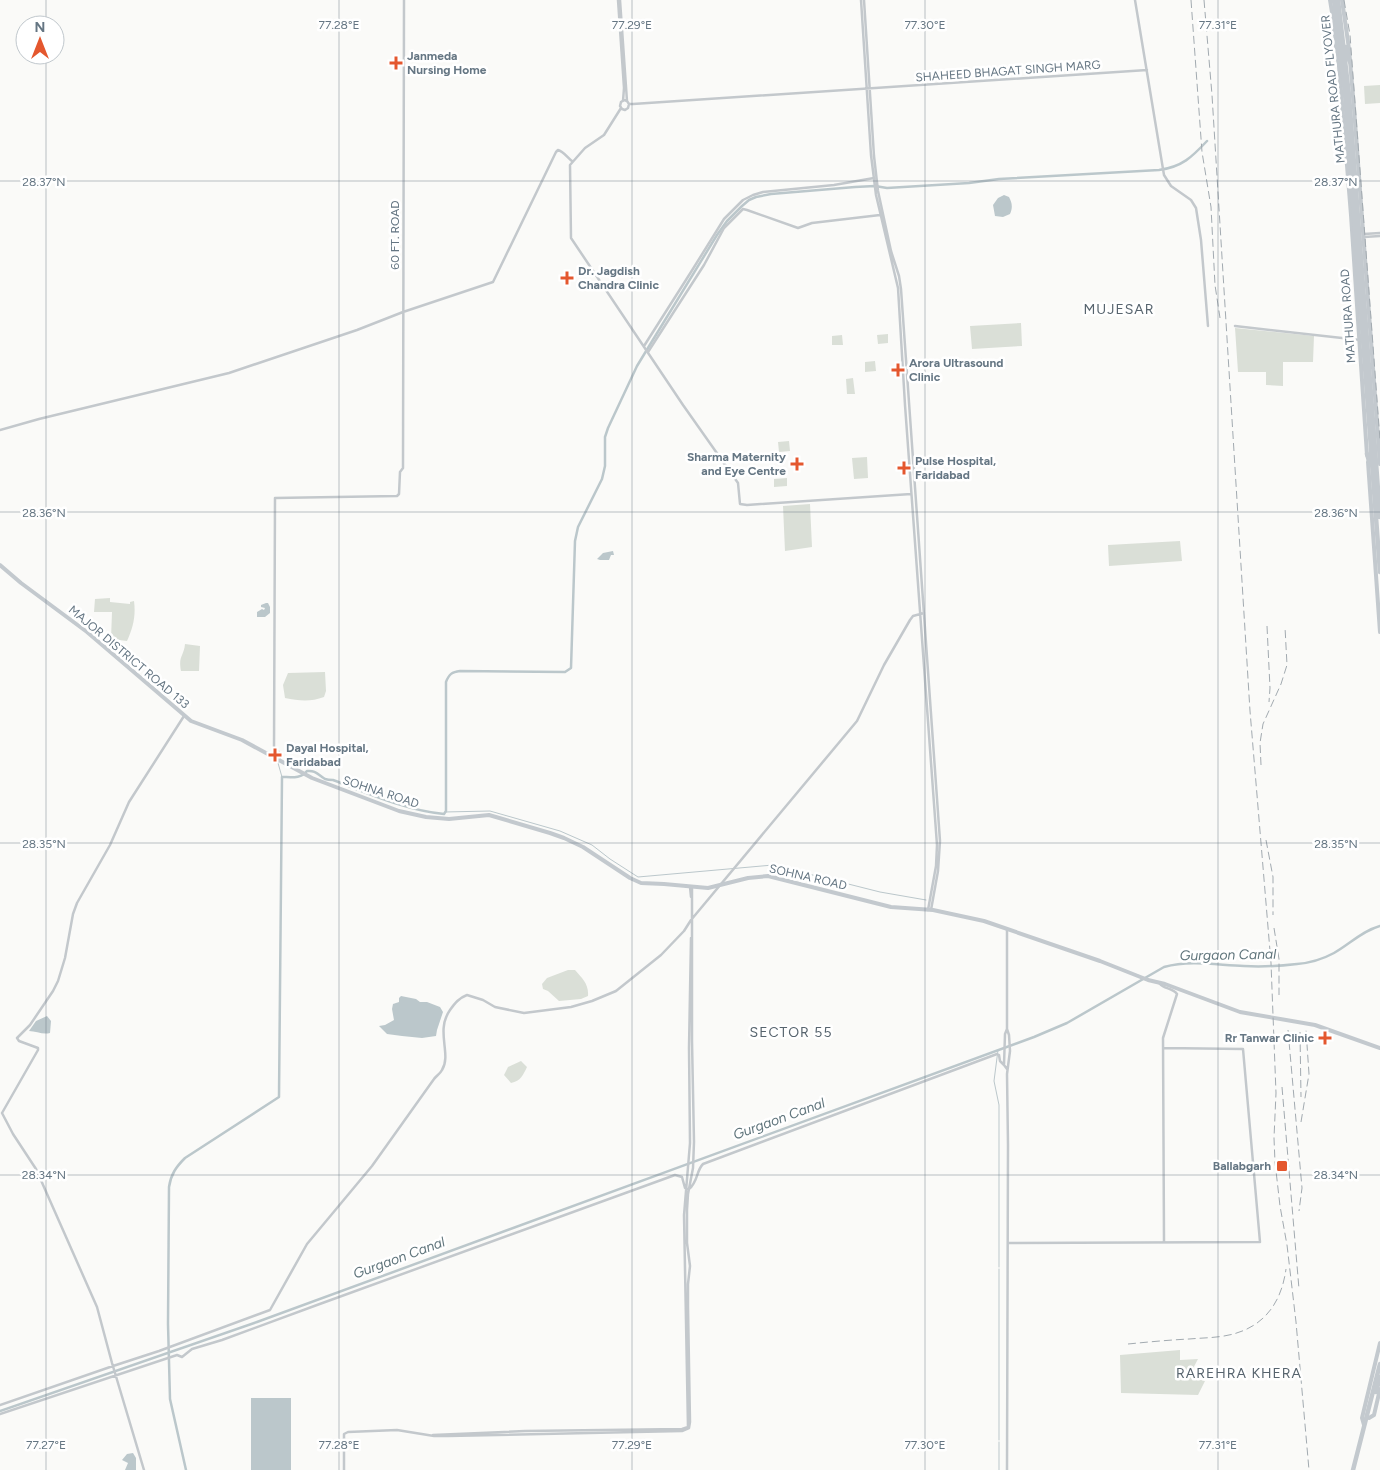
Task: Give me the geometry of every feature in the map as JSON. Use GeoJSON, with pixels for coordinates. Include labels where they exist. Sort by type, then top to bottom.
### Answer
{"type":"FeatureCollection","features":[{"type":"Feature","properties":{"kind":"highway","name":"MATHURA ROAD FLYOVER"},"geometry":{"type":"LineString","coordinates":[[1334,0],[1348,131],[1380,517]]}},
{"type":"Feature","properties":{"kind":"highway","name":"MATHURA ROAD FLYOVER"},"geometry":{"type":"LineString","coordinates":[[1338,0],[1343,38]]}},
{"type":"Feature","properties":{"kind":"highway"},"geometry":{"type":"LineString","coordinates":[[1334,29],[1342,64]]}},
{"type":"Feature","properties":{"kind":"highway"},"geometry":{"type":"LineString","coordinates":[[1343,38],[1350,62]]}},
{"type":"Feature","properties":{"kind":"highway"},"geometry":{"type":"LineString","coordinates":[[1343,38],[1351,123]]}},
{"type":"Feature","properties":{"kind":"highway"},"geometry":{"type":"LineString","coordinates":[[1351,123],[1352,96]]}},
{"type":"Feature","properties":{"kind":"highway","name":"MATHURA ROAD FLYOVER"},"geometry":{"type":"LineString","coordinates":[[1351,123],[1373,476]]}},
{"type":"Feature","properties":{"kind":"highway"},"geometry":{"type":"LineString","coordinates":[[1367,454],[1373,476],[1380,572]]}},
{"type":"Feature","properties":{"kind":"highway"},"geometry":{"type":"LineString","coordinates":[[1366,1425],[1380,1364]]}},
{"type":"Feature","properties":{"kind":"highway"},"geometry":{"type":"LineString","coordinates":[[1354,1470],[1380,1377]]}},
{"type":"Feature","properties":{"kind":"main road","name":"MATHURA ROAD"},"geometry":{"type":"LineString","coordinates":[[1330,0],[1339,66],[1380,632]]}},
{"type":"Feature","properties":{"kind":"main road","name":"MATHURA ROAD"},"geometry":{"type":"LineString","coordinates":[[1342,0],[1350,62],[1380,464]]}},
{"type":"Feature","properties":{"kind":"main road","name":"MAJOR DISTRICT ROAD 133"},"geometry":{"type":"LineString","coordinates":[[0,565],[87,632],[195,724],[218,730],[242,740],[307,776]]}},
{"type":"Feature","properties":{"kind":"main road","name":"SOHNA ROAD"},"geometry":{"type":"LineString","coordinates":[[307,776],[362,798],[405,812],[426,817],[449,819],[487,814],[564,838],[583,847],[630,878],[641,883],[708,888],[748,878],[768,876],[891,907],[929,910],[971,917],[1008,928],[1148,980],[1158,982]]}},
{"type":"Feature","properties":{"kind":"main road"},"geometry":{"type":"LineString","coordinates":[[1158,982],[1240,1012],[1315,1025],[1380,1048]]}},
{"type":"Feature","properties":{"kind":"main road"},"geometry":{"type":"LineString","coordinates":[[1380,1343],[1362,1418],[1366,1425],[1374,1415],[1380,1389]]}},
{"type":"Feature","properties":{"kind":"street","name":"60 FT. ROAD"},"geometry":{"type":"LineString","coordinates":[[272,756],[274,752],[275,498],[398,496],[399,494],[400,472],[402,470],[404,312],[404,0]]}},
{"type":"Feature","properties":{"kind":"street"},"geometry":{"type":"LineString","coordinates":[[619,0],[624,88],[623,101],[620,104],[621,108],[604,135],[585,148],[572,161],[570,166],[570,238],[682,404],[739,484],[740,504],[914,494]]}},
{"type":"Feature","properties":{"kind":"street"},"geometry":{"type":"LineString","coordinates":[[619,0],[628,103],[627,109],[623,110],[621,108]]}},
{"type":"Feature","properties":{"kind":"street"},"geometry":{"type":"LineString","coordinates":[[862,0],[874,178],[876,182]]}},
{"type":"Feature","properties":{"kind":"street"},"geometry":{"type":"LineString","coordinates":[[1135,0],[1163,169],[1166,179],[1171,186],[1191,200],[1196,208],[1201,240],[1208,326]]}},
{"type":"Feature","properties":{"kind":"street","name":"SHAHEED BHAGAT SINGH MARG"},"geometry":{"type":"LineString","coordinates":[[628,103],[1147,70]]}},
{"type":"Feature","properties":{"kind":"street"},"geometry":{"type":"LineString","coordinates":[[868,88],[880,215],[898,288],[914,494]]}},
{"type":"Feature","properties":{"kind":"street"},"geometry":{"type":"LineString","coordinates":[[623,101],[628,103]]}},
{"type":"Feature","properties":{"kind":"street"},"geometry":{"type":"LineString","coordinates":[[0,430],[228,372],[357,330],[493,282],[556,152],[558,150],[561,151],[572,161]]}},
{"type":"Feature","properties":{"kind":"street"},"geometry":{"type":"LineString","coordinates":[[644,346],[724,219],[743,200],[763,192],[827,186],[874,178]]}},
{"type":"Feature","properties":{"kind":"street"},"geometry":{"type":"LineString","coordinates":[[877,191],[901,289],[937,845],[936,866],[929,910]]}},
{"type":"Feature","properties":{"kind":"street"},"geometry":{"type":"LineString","coordinates":[[648,351],[704,265],[724,228],[743,209],[798,228],[812,223],[880,215]]}},
{"type":"Feature","properties":{"kind":"street"},"geometry":{"type":"LineString","coordinates":[[1352,236],[1380,234]]}},
{"type":"Feature","properties":{"kind":"street"},"geometry":{"type":"LineString","coordinates":[[1235,326],[1360,340]]}},
{"type":"Feature","properties":{"kind":"street"},"geometry":{"type":"LineString","coordinates":[[0,1405],[175,1346],[270,1310],[307,1244],[372,1166],[434,1079],[442,1071],[445,1053],[443,1025],[456,1001],[467,995],[483,1000],[495,1007],[524,1013],[571,1007],[616,991],[657,959],[684,931],[732,870],[857,721],[884,665],[910,620],[914,616],[922,614]]}},
{"type":"Feature","properties":{"kind":"street"},"geometry":{"type":"LineString","coordinates":[[144,1470],[97,1307],[36,1169],[1,1115],[38,1050],[37,1047],[16,1039],[30,1025],[57,984],[65,958],[77,902],[110,845],[126,808],[184,716]]}},
{"type":"Feature","properties":{"kind":"street"},"geometry":{"type":"LineString","coordinates":[[687,1188],[693,1165],[691,887]]}},
{"type":"Feature","properties":{"kind":"street"},"geometry":{"type":"LineString","coordinates":[[344,1470],[345,1433],[397,1430],[433,1435],[525,1431],[682,1429],[688,1427],[684,1215],[689,1166],[692,919]]}},
{"type":"Feature","properties":{"kind":"street"},"geometry":{"type":"LineString","coordinates":[[1007,1470],[1007,1069],[1010,1050],[1007,1029],[1008,928]]}},
{"type":"Feature","properties":{"kind":"street"},"geometry":{"type":"LineString","coordinates":[[1158,982],[1162,986],[1175,991],[1176,994],[1164,1034],[1163,1048],[1164,1242]]}},
{"type":"Feature","properties":{"kind":"street"},"geometry":{"type":"LineString","coordinates":[[1004,1065],[1005,1034],[1007,1029]]}},
{"type":"Feature","properties":{"kind":"street"},"geometry":{"type":"LineString","coordinates":[[1008,1243],[1258,1243],[1261,1240],[1243,1049],[1163,1048]]}},
{"type":"Feature","properties":{"kind":"street"},"geometry":{"type":"LineString","coordinates":[[687,1188],[695,1183],[700,1167],[703,1164],[998,1054],[1000,1061],[1007,1069]]}},
{"type":"Feature","properties":{"kind":"street"},"geometry":{"type":"LineString","coordinates":[[0,1414],[165,1358],[177,1355],[182,1357],[190,1350],[675,1175],[682,1178],[687,1188]]}},
{"type":"Feature","properties":{"kind":"shaded area"},"geometry":{"type":"Polygon","coordinates":[[[1380,85],[1380,103],[1365,104],[1364,86],[1380,85]]]}},
{"type":"Feature","properties":{"kind":"shaded area"},"geometry":{"type":"Polygon","coordinates":[[[1004,195],[1009,197],[1011,201],[1010,214],[1003,217],[995,216],[993,205],[998,198],[1004,195]]]}},
{"type":"Feature","properties":{"kind":"shaded area"},"geometry":{"type":"Polygon","coordinates":[[[1021,323],[1022,346],[972,349],[970,326],[1021,323]]]}},
{"type":"Feature","properties":{"kind":"shaded area"},"geometry":{"type":"Polygon","coordinates":[[[1235,328],[1314,336],[1313,362],[1283,362],[1283,386],[1266,385],[1266,372],[1238,372],[1235,328]]]}},
{"type":"Feature","properties":{"kind":"shaded area"},"geometry":{"type":"Polygon","coordinates":[[[888,334],[888,343],[878,344],[877,335],[888,334]]]}},
{"type":"Feature","properties":{"kind":"shaded area"},"geometry":{"type":"Polygon","coordinates":[[[842,335],[843,345],[832,345],[832,336],[842,335]]]}},
{"type":"Feature","properties":{"kind":"shaded area"},"geometry":{"type":"Polygon","coordinates":[[[875,361],[876,371],[865,372],[865,362],[875,361]]]}},
{"type":"Feature","properties":{"kind":"shaded area"},"geometry":{"type":"Polygon","coordinates":[[[853,378],[855,394],[847,394],[846,379],[853,378]]]}},
{"type":"Feature","properties":{"kind":"shaded area"},"geometry":{"type":"Polygon","coordinates":[[[789,441],[790,451],[779,452],[778,442],[789,441]]]}},
{"type":"Feature","properties":{"kind":"shaded area"},"geometry":{"type":"Polygon","coordinates":[[[867,457],[868,478],[854,479],[852,458],[867,457]]]}},
{"type":"Feature","properties":{"kind":"shaded area"},"geometry":{"type":"Polygon","coordinates":[[[787,478],[787,486],[774,487],[774,479],[787,478]]]}},
{"type":"Feature","properties":{"kind":"shaded area"},"geometry":{"type":"Polygon","coordinates":[[[810,504],[812,547],[785,551],[783,506],[810,504]]]}},
{"type":"Feature","properties":{"kind":"shaded area"},"geometry":{"type":"Polygon","coordinates":[[[1180,541],[1182,561],[1109,566],[1108,545],[1180,541]]]}},
{"type":"Feature","properties":{"kind":"shaded area"},"geometry":{"type":"Polygon","coordinates":[[[613,551],[614,555],[611,555],[609,560],[597,559],[603,553],[613,551]]]}},
{"type":"Feature","properties":{"kind":"shaded area"},"geometry":{"type":"Polygon","coordinates":[[[110,598],[110,602],[130,604],[130,602],[134,601],[134,622],[127,641],[111,639],[112,612],[94,612],[95,599],[110,598]]]}},
{"type":"Feature","properties":{"kind":"shaded area"},"geometry":{"type":"Polygon","coordinates":[[[266,603],[270,607],[270,613],[265,617],[257,617],[257,612],[265,608],[261,607],[261,605],[266,603]]]}},
{"type":"Feature","properties":{"kind":"shaded area"},"geometry":{"type":"Polygon","coordinates":[[[185,644],[200,646],[199,671],[181,671],[180,662],[185,644]]]}},
{"type":"Feature","properties":{"kind":"shaded area"},"geometry":{"type":"Polygon","coordinates":[[[325,672],[326,691],[324,697],[314,700],[285,698],[283,685],[288,673],[325,672]]]}},
{"type":"Feature","properties":{"kind":"shaded area"},"geometry":{"type":"Polygon","coordinates":[[[568,970],[575,970],[582,979],[586,985],[588,996],[581,999],[559,1001],[543,989],[542,984],[547,978],[568,970]]]}},
{"type":"Feature","properties":{"kind":"shaded area"},"geometry":{"type":"Polygon","coordinates":[[[401,996],[440,1007],[443,1012],[436,1036],[422,1038],[387,1034],[379,1026],[394,1020],[393,1004],[399,1002],[401,996]]]}},
{"type":"Feature","properties":{"kind":"shaded area"},"geometry":{"type":"Polygon","coordinates":[[[47,1016],[51,1021],[50,1033],[29,1031],[36,1021],[47,1016]]]}},
{"type":"Feature","properties":{"kind":"shaded area"},"geometry":{"type":"Polygon","coordinates":[[[521,1061],[527,1067],[519,1079],[511,1083],[504,1075],[508,1067],[521,1061]]]}},
{"type":"Feature","properties":{"kind":"shaded area"},"geometry":{"type":"Polygon","coordinates":[[[1180,1350],[1180,1360],[1198,1359],[1189,1376],[1205,1381],[1198,1395],[1121,1393],[1120,1355],[1180,1350]]]}},
{"type":"Feature","properties":{"kind":"shaded area"},"geometry":{"type":"Polygon","coordinates":[[[251,1398],[291,1398],[291,1470],[251,1470],[251,1398]]]}},
{"type":"Feature","properties":{"kind":"shaded area"},"geometry":{"type":"Polygon","coordinates":[[[133,1453],[136,1458],[136,1470],[125,1470],[128,1463],[122,1460],[127,1454],[133,1453]]]}},
{"type":"Feature","properties":{"kind":"waterway"},"geometry":{"type":"LineString","coordinates":[[186,1470],[170,1399],[168,1324],[169,1187],[174,1171],[185,1158],[279,1097],[282,777],[299,776],[307,771],[313,771],[325,779],[333,780],[388,801],[415,809],[444,814],[446,811],[446,682],[450,675],[460,671],[565,672],[571,668],[575,541],[578,527],[602,479],[605,466],[605,437],[608,428],[637,366],[717,235],[727,221],[749,200],[771,194],[855,187],[875,186],[887,188],[1167,169],[1186,160],[1207,141]]}},
{"type":"Feature","properties":{"kind":"waterway"},"geometry":{"type":"LineString","coordinates":[[279,751],[281,757],[278,763],[282,777]]}},
{"type":"Feature","properties":{"kind":"waterway"},"geometry":{"type":"LineString","coordinates":[[445,812],[490,811],[560,831],[592,845],[638,877],[773,865],[880,892],[926,900]]}},
{"type":"Feature","properties":{"kind":"waterway","name":"Gurgaon Canal"},"geometry":{"type":"LineString","coordinates":[[0,1411],[257,1322],[1034,1037],[1067,1023],[1164,967],[1194,963],[1257,966],[1306,963],[1330,955],[1362,934],[1380,926]]}},
{"type":"Feature","properties":{"kind":"waterway"},"geometry":{"type":"LineString","coordinates":[[998,1050],[994,1081],[999,1105],[999,1267]]}},
{"type":"Feature","properties":{"kind":"waterway"},"geometry":{"type":"LineString","coordinates":[[999,1269],[999,1440]]}},
{"type":"Feature","properties":{"kind":"waterway"},"geometry":{"type":"LineString","coordinates":[[999,1442],[999,1470]]}},
{"type":"Feature","properties":{"kind":"railway"},"geometry":{"type":"LineString","coordinates":[[1191,0],[1202,152],[1211,207],[1215,285],[1220,318]]}},
{"type":"Feature","properties":{"kind":"railway"},"geometry":{"type":"LineString","coordinates":[[1204,0],[1212,95],[1250,711],[1271,963],[1276,1093],[1275,1162],[1296,1322],[1309,1470]]}},
{"type":"Feature","properties":{"kind":"railway"},"geometry":{"type":"LineString","coordinates":[[1344,0],[1350,35],[1380,440]]}},
{"type":"Feature","properties":{"kind":"railway"},"geometry":{"type":"LineString","coordinates":[[1267,626],[1269,702]]}},
{"type":"Feature","properties":{"kind":"railway"},"geometry":{"type":"LineString","coordinates":[[1261,765],[1260,743],[1263,724],[1281,684],[1287,665],[1285,627]]}},
{"type":"Feature","properties":{"kind":"railway"},"geometry":{"type":"LineString","coordinates":[[1266,840],[1273,877],[1273,915]]}},
{"type":"Feature","properties":{"kind":"railway"},"geometry":{"type":"LineString","coordinates":[[1274,928],[1279,959],[1279,995]]}},
{"type":"Feature","properties":{"kind":"railway"},"geometry":{"type":"LineString","coordinates":[[1288,1030],[1302,1188],[1299,1211]]}},
{"type":"Feature","properties":{"kind":"railway"},"geometry":{"type":"LineString","coordinates":[[1301,1122],[1309,1074],[1306,1030]]}},
{"type":"Feature","properties":{"kind":"railway"},"geometry":{"type":"LineString","coordinates":[[1300,1032],[1301,1097]]}},
{"type":"Feature","properties":{"kind":"railway"},"geometry":{"type":"LineString","coordinates":[[1282,1087],[1299,1289]]}},
{"type":"Feature","properties":{"kind":"railway"},"geometry":{"type":"LineString","coordinates":[[1128,1344],[1220,1337],[1249,1328],[1259,1322],[1274,1305],[1286,1269]]}},
{"type":"Feature","properties":{"kind":"place","name":"Janmeda Nursing Home"},"geometry":{"type":"Point","coordinates":[396,63]}},
{"type":"Feature","properties":{"kind":"place","name":"Dr. Jagdish Chandra Clinic"},"geometry":{"type":"Point","coordinates":[567,278]}},
{"type":"Feature","properties":{"kind":"place","name":"Arora Ultrasound Clinic"},"geometry":{"type":"Point","coordinates":[898,370]}},
{"type":"Feature","properties":{"kind":"place","name":"Sharma Maternity and Eye Centre"},"geometry":{"type":"Point","coordinates":[797,464]}},
{"type":"Feature","properties":{"kind":"place","name":"Pulse Hospital, Faridabad"},"geometry":{"type":"Point","coordinates":[904,468]}},
{"type":"Feature","properties":{"kind":"place","name":"Dayal Hospital, Faridabad"},"geometry":{"type":"Point","coordinates":[275,755]}},
{"type":"Feature","properties":{"kind":"place","name":"Rr Tanwar Clinic"},"geometry":{"type":"Point","coordinates":[1325,1038]}},
{"type":"Feature","properties":{"kind":"place","name":"Ballabgarh"},"geometry":{"type":"Point","coordinates":[1282,1166]}},
{"type":"Feature","properties":{"kind":"district","name":"MUJESAR"},"geometry":{"type":"Point","coordinates":[1119,309]}},
{"type":"Feature","properties":{"kind":"district","name":"SECTOR 55"},"geometry":{"type":"Point","coordinates":[791,1032]}},
{"type":"Feature","properties":{"kind":"district","name":"RAREHRA KHERA"},"geometry":{"type":"Point","coordinates":[1239,1373]}}]}
